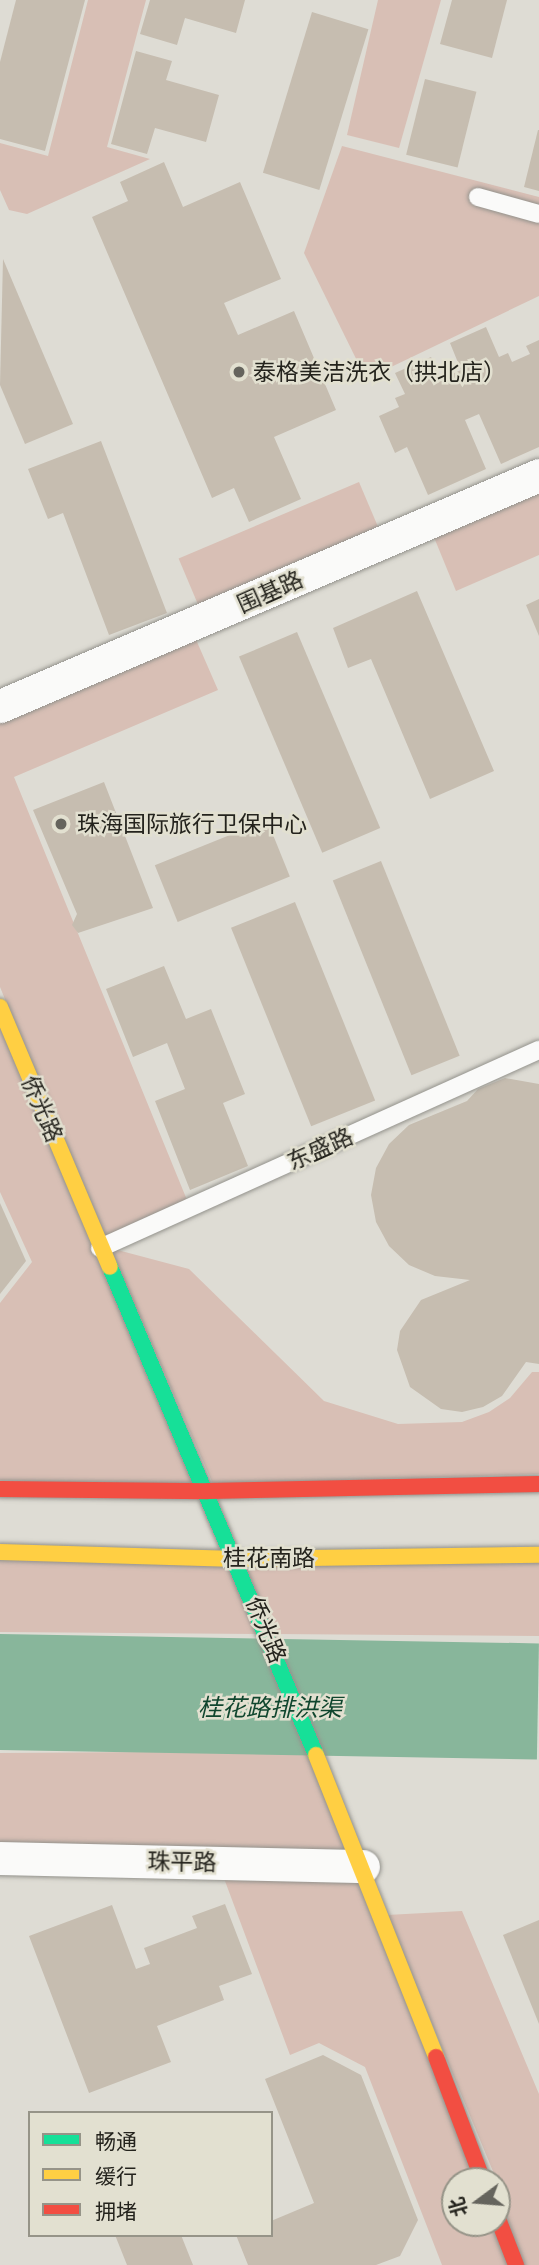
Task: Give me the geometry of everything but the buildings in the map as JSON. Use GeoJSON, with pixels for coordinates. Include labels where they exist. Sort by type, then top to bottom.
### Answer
{"type":"FeatureCollection","features":[{"type":"Feature","properties":{"kind":"street","name":"围基路"},"geometry":{"type":"LineString","coordinates":[[0,706],[539,475]]}},
{"type":"Feature","properties":{"kind":"street","name":"侨光路"},"geometry":{"type":"LineString","coordinates":[[0,1007],[100,1248],[237,1559],[363,1866],[478,2167]]}},
{"type":"Feature","properties":{"kind":"street"},"geometry":{"type":"LineString","coordinates":[[0,1489],[208,1491],[539,1484]]}},
{"type":"Feature","properties":{"kind":"street","name":"桂花南路"},"geometry":{"type":"LineString","coordinates":[[0,1552],[237,1559],[539,1555]]}},
{"type":"Feature","properties":{"kind":"street","name":"珠平路"},"geometry":{"type":"LineString","coordinates":[[0,1858],[363,1866]]}},
{"type":"Feature","properties":{"kind":"street"},"geometry":{"type":"LineString","coordinates":[[505,2237],[516,2265]]}},
{"type":"Feature","properties":{"kind":"lane"},"geometry":{"type":"LineString","coordinates":[[478,197],[539,214]]}},
{"type":"Feature","properties":{"kind":"lane","name":"东盛路"},"geometry":{"type":"LineString","coordinates":[[100,1248],[539,1050]]}},
{"type":"Feature","properties":{"kind":"shaded area"},"geometry":{"type":"Polygon","coordinates":[[[88,0],[146,0],[107,147],[150,159],[27,214],[9,210],[0,190],[0,143],[48,156],[88,0]]]}},
{"type":"Feature","properties":{"kind":"shaded area"},"geometry":{"type":"Polygon","coordinates":[[[378,0],[441,0],[399,148],[347,135],[378,0]]]}},
{"type":"Feature","properties":{"kind":"shaded area"},"geometry":{"type":"Polygon","coordinates":[[[342,146],[539,197],[539,296],[366,379],[304,253],[342,146]]]}},
{"type":"Feature","properties":{"kind":"shaded area"},"geometry":{"type":"Polygon","coordinates":[[[359,482],[381,534],[200,610],[179,559],[359,482]]]}},
{"type":"Feature","properties":{"kind":"shaded area"},"geometry":{"type":"Polygon","coordinates":[[[539,484],[539,555],[456,591],[431,530],[539,484]]]}},
{"type":"Feature","properties":{"kind":"shaded area"},"geometry":{"type":"Polygon","coordinates":[[[194,635],[218,690],[14,777],[187,1200],[103,1238],[0,987],[0,719],[194,635]]]}},
{"type":"Feature","properties":{"kind":"shaded area"},"geometry":{"type":"Polygon","coordinates":[[[0,1020],[198,1486],[0,1480],[0,1303],[32,1262],[0,1192],[0,1020]]]}},
{"type":"Feature","properties":{"kind":"shaded area"},"geometry":{"type":"Polygon","coordinates":[[[110,1248],[189,1269],[324,1401],[398,1424],[462,1422],[489,1412],[510,1398],[532,1372],[539,1372],[539,1474],[213,1484],[110,1248]]]}},
{"type":"Feature","properties":{"kind":"shaded area"},"geometry":{"type":"Polygon","coordinates":[[[0,1556],[235,1563],[264,1634],[0,1632],[0,1556]]]}},
{"type":"Feature","properties":{"kind":"shaded area"},"geometry":{"type":"Polygon","coordinates":[[[539,1560],[539,1636],[274,1634],[244,1565],[539,1560]]]}},
{"type":"Feature","properties":{"kind":"shaded area"},"geometry":{"type":"Polygon","coordinates":[[[313,1751],[359,1863],[0,1856],[0,1753],[313,1751]]]}},
{"type":"Feature","properties":{"kind":"shaded area"},"geometry":{"type":"Polygon","coordinates":[[[222,1873],[359,1874],[472,2167],[441,2167],[441,2237],[498,2237],[509,2265],[442,2265],[365,2067],[319,2043],[290,2055],[222,1873]]]}},
{"type":"Feature","properties":{"kind":"shaded area"},"geometry":{"type":"Polygon","coordinates":[[[462,1911],[539,2094],[539,2265],[524,2265],[511,2232],[511,2167],[491,2167],[387,1915],[462,1911]]]}},
{"type":"Feature","properties":{"kind":"water","name":"桂花路排洪渠"},"geometry":{"type":"Polygon","coordinates":[[[0,1634],[539,1643],[537,1759],[0,1750],[0,1634]]]}},
{"type":"Feature","properties":{"kind":"traffic: fast"},"geometry":{"type":"LineString","coordinates":[[110,1267],[316,1755]]}},
{"type":"Feature","properties":{"kind":"traffic: slow"},"geometry":{"type":"LineString","coordinates":[[0,1007],[110,1267]]}},
{"type":"Feature","properties":{"kind":"traffic: slow"},"geometry":{"type":"LineString","coordinates":[[0,1552],[237,1559],[539,1555]]}},
{"type":"Feature","properties":{"kind":"traffic: slow"},"geometry":{"type":"LineString","coordinates":[[316,1755],[436,2057]]}},
{"type":"Feature","properties":{"kind":"traffic: jam"},"geometry":{"type":"LineString","coordinates":[[0,1489],[208,1491],[539,1484]]}},
{"type":"Feature","properties":{"kind":"traffic: jam"},"geometry":{"type":"LineString","coordinates":[[436,2057],[478,2167]]}},
{"type":"Feature","properties":{"kind":"traffic: jam"},"geometry":{"type":"LineString","coordinates":[[505,2237],[516,2265]]}},
{"type":"Feature","properties":{"kind":"place","name":"泰格美洁洗衣（拱北店）"},"geometry":{"type":"Point","coordinates":[239,372]}},
{"type":"Feature","properties":{"kind":"place","name":"珠海国际旅行卫保中心"},"geometry":{"type":"Point","coordinates":[61,824]}}]}
